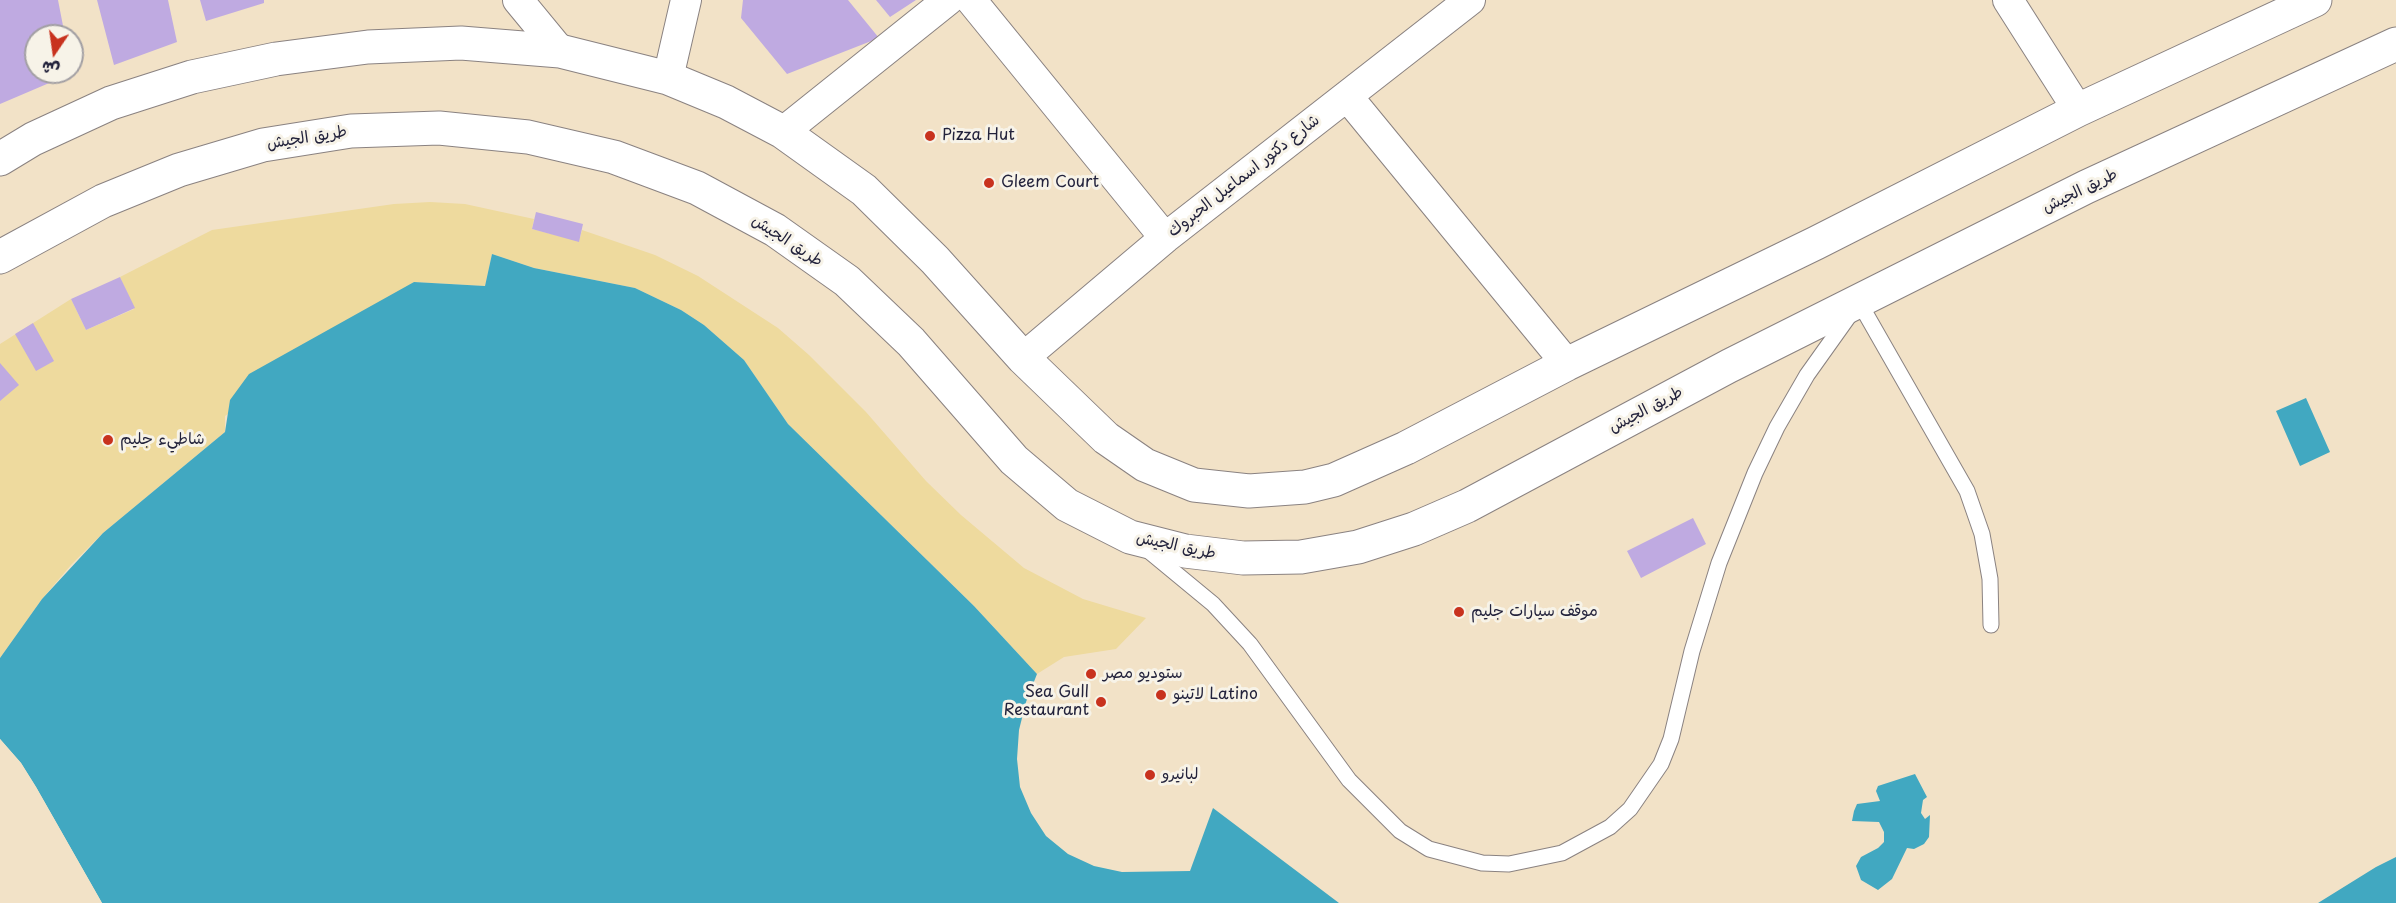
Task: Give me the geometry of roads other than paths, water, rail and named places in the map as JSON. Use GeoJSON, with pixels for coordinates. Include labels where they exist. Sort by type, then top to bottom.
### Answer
{"type":"FeatureCollection","features":[{"type":"Feature","properties":{"kind":"highway"},"geometry":{"type":"LineString","coordinates":[[0,159],[33,139],[111,103],[192,77],[276,59],[368,47],[460,43],[560,51],[668,78],[726,102],[783,132],[864,190],[935,260],[1023,358],[1106,438],[1145,465],[1194,485],[1249,491],[1305,488],[1334,480],[1406,448],[1567,364],[1816,243],[2078,110],[2315,0]]}},
{"type":"Feature","properties":{"kind":"highway","name":"طريق الجيش"},"geometry":{"type":"LineString","coordinates":[[0,257],[103,201],[179,170],[263,145],[351,130],[450,129],[528,137],[614,157],[697,188],[775,230],[847,281],[911,342],[1014,460],[1067,505],[1130,537],[1185,551],[1243,558],[1301,557],[1358,547],[1414,529],[1467,506],[1729,366],[2086,187],[2396,44]]}},
{"type":"Feature","properties":{"kind":"street"},"geometry":{"type":"LineString","coordinates":[[519,0],[560,51]]}},
{"type":"Feature","properties":{"kind":"street"},"geometry":{"type":"LineString","coordinates":[[668,78],[686,0]]}},
{"type":"Feature","properties":{"kind":"street"},"geometry":{"type":"LineString","coordinates":[[783,132],[948,0]]}},
{"type":"Feature","properties":{"kind":"street"},"geometry":{"type":"LineString","coordinates":[[971,0],[1165,237]]}},
{"type":"Feature","properties":{"kind":"street","name":"شارع دكتور اسماعيل الحبروك"},"geometry":{"type":"LineString","coordinates":[[1023,358],[1165,237],[1470,0]]}},
{"type":"Feature","properties":{"kind":"street"},"geometry":{"type":"LineString","coordinates":[[2008,0],[2078,110]]}},
{"type":"Feature","properties":{"kind":"street"},"geometry":{"type":"LineString","coordinates":[[1347,96],[1567,364]]}},
{"type":"Feature","properties":{"kind":"lane"},"geometry":{"type":"LineString","coordinates":[[1130,537],[1173,569],[1213,604],[1250,644],[1349,780],[1400,831],[1429,849],[1482,863],[1509,864],[1562,853],[1587,842],[1617,821],[1647,787],[1661,764],[1671,739],[1692,651],[1719,563],[1755,472],[1802,384],[1859,302],[1967,490],[1982,534],[1990,579],[1991,625]]}},
{"type":"Feature","properties":{"kind":"water"},"geometry":{"type":"Polygon","coordinates":[[[492,254],[534,268],[635,288],[681,310],[704,325],[744,360],[788,424],[974,606],[1037,674],[1026,702],[1019,730],[1017,759],[1020,787],[1031,813],[1046,836],[1068,854],[1094,866],[1122,872],[1190,871],[1213,808],[1339,903],[102,903],[36,787],[21,763],[0,739],[0,658],[42,599],[103,533],[225,432],[230,400],[249,374],[414,282],[485,286],[492,254]]]}},
{"type":"Feature","properties":{"kind":"water"},"geometry":{"type":"Polygon","coordinates":[[[2306,398],[2330,452],[2300,466],[2276,411],[2306,398]]]}},
{"type":"Feature","properties":{"kind":"water"},"geometry":{"type":"Polygon","coordinates":[[[1915,774],[1927,797],[1923,800],[1921,813],[1925,819],[1930,815],[1929,837],[1924,844],[1914,849],[1907,848],[1892,879],[1878,890],[1861,880],[1856,866],[1861,857],[1884,842],[1884,832],[1879,822],[1852,821],[1854,811],[1857,804],[1880,801],[1876,791],[1878,786],[1915,774]]]}},
{"type":"Feature","properties":{"kind":"water"},"geometry":{"type":"Polygon","coordinates":[[[2396,857],[2396,903],[2318,903],[2376,867],[2396,857]]]}},
{"type":"Feature","properties":{"kind":"place","name":"Pizza Hut"},"geometry":{"type":"Point","coordinates":[930,136]}},
{"type":"Feature","properties":{"kind":"place","name":"Gleem Court"},"geometry":{"type":"Point","coordinates":[989,183]}},
{"type":"Feature","properties":{"kind":"place","name":"شاطيء جليم"},"geometry":{"type":"Point","coordinates":[108,440]}},
{"type":"Feature","properties":{"kind":"place","name":"موقف سيارات جليم"},"geometry":{"type":"Point","coordinates":[1459,612]}},
{"type":"Feature","properties":{"kind":"place","name":"ستوديو مصر"},"geometry":{"type":"Point","coordinates":[1091,674]}},
{"type":"Feature","properties":{"kind":"place","name":"لاتينو Latino"},"geometry":{"type":"Point","coordinates":[1161,695]}},
{"type":"Feature","properties":{"kind":"place","name":"Sea Gull Restaurant"},"geometry":{"type":"Point","coordinates":[1101,702]}},
{"type":"Feature","properties":{"kind":"place","name":"لبانيرو"},"geometry":{"type":"Point","coordinates":[1150,775]}}]}
